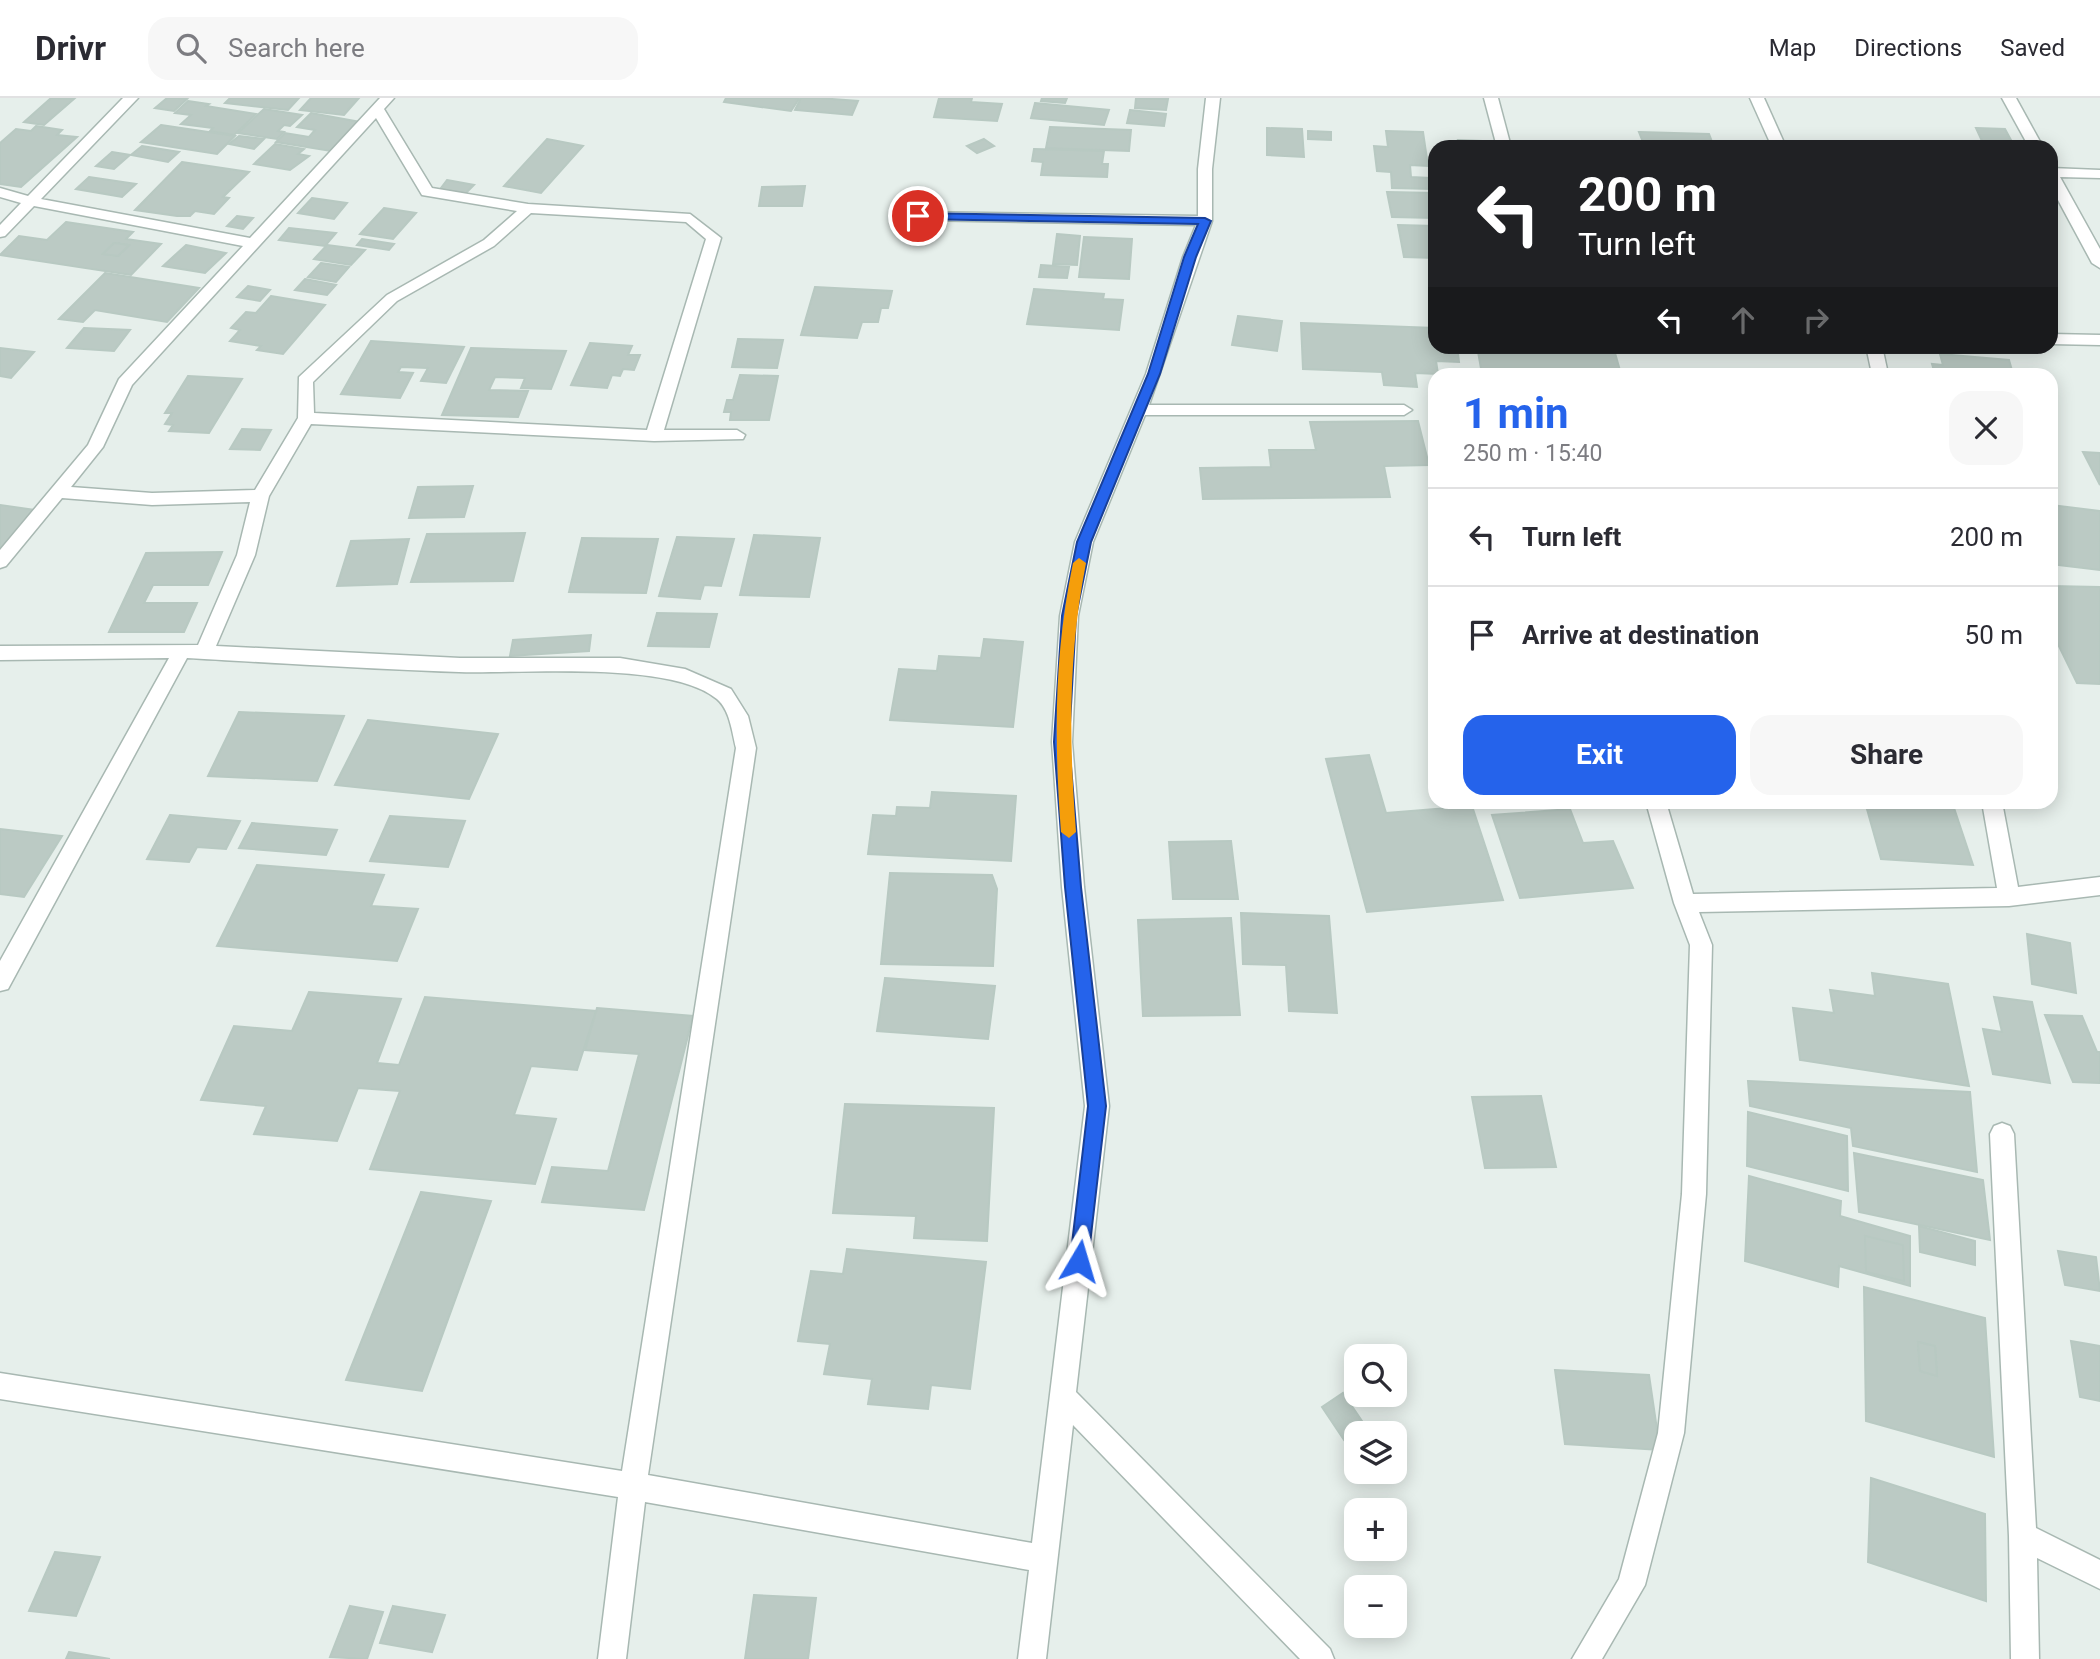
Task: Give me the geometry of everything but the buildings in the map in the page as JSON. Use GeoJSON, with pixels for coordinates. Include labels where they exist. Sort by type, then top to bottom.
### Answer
{"type":"FeatureCollection","features":[{"type":"Feature","properties":{"kind":"street"},"geometry":{"type":"LineString","coordinates":[[0,233],[131,98]]}},
{"type":"Feature","properties":{"kind":"street"},"geometry":{"type":"LineString","coordinates":[[1032,1659],[1097,1106],[1073,887],[1062,742],[1069,616],[1084,542],[1140,410],[1175,316],[1190,257],[1205,221],[1205,169],[1213,98]]}},
{"type":"Feature","properties":{"kind":"street"},"geometry":{"type":"LineString","coordinates":[[1491,98],[1502,140]]}},
{"type":"Feature","properties":{"kind":"street"},"geometry":{"type":"LineString","coordinates":[[1757,98],[1776,140]]}},
{"type":"Feature","properties":{"kind":"street"},"geometry":{"type":"LineString","coordinates":[[2009,98],[2032,140]]}},
{"type":"Feature","properties":{"kind":"street"},"geometry":{"type":"LineString","coordinates":[[0,562],[61,492],[95,447],[125,383],[382,104],[427,192],[528,208],[690,218],[714,238],[654,436]]}},
{"type":"Feature","properties":{"kind":"street"},"geometry":{"type":"LineString","coordinates":[[2058,173],[2100,174]]}},
{"type":"Feature","properties":{"kind":"street"},"geometry":{"type":"LineString","coordinates":[[2058,186],[2100,263]]}},
{"type":"Feature","properties":{"kind":"street"},"geometry":{"type":"LineString","coordinates":[[0,192],[31,201],[252,243]]}},
{"type":"Feature","properties":{"kind":"street"},"geometry":{"type":"LineString","coordinates":[[0,982],[193,652],[246,555],[260,496],[306,418],[305,381],[392,298],[489,243],[528,208]]}},
{"type":"Feature","properties":{"kind":"street"},"geometry":{"type":"LineString","coordinates":[[918,216],[1205,221]]}},
{"type":"Feature","properties":{"kind":"street"},"geometry":{"type":"LineString","coordinates":[[2058,339],[2100,340]]}},
{"type":"Feature","properties":{"kind":"street"},"geometry":{"type":"LineString","coordinates":[[1140,410],[1404,410]]}},
{"type":"Feature","properties":{"kind":"street"},"geometry":{"type":"LineString","coordinates":[[306,418],[654,436],[737,435]]}},
{"type":"Feature","properties":{"kind":"street"},"geometry":{"type":"LineString","coordinates":[[61,492],[152,499],[260,496]]}},
{"type":"Feature","properties":{"kind":"street"},"geometry":{"type":"LineString","coordinates":[[0,653],[193,652],[460,664],[620,665],[685,677],[724,694],[738,716],[746,748],[633,1486],[612,1659]]}},
{"type":"Feature","properties":{"kind":"street"},"geometry":{"type":"LineString","coordinates":[[1586,1659],[1631,1585],[1671,1433],[1694,1194],[1701,944],[1685,903],[1658,809]]}},
{"type":"Feature","properties":{"kind":"street"},"geometry":{"type":"LineString","coordinates":[[1993,809],[2009,897]]}},
{"type":"Feature","properties":{"kind":"street"},"geometry":{"type":"LineString","coordinates":[[1685,903],[2009,897],[2100,886]]}},
{"type":"Feature","properties":{"kind":"street"},"geometry":{"type":"LineString","coordinates":[[2002,1134],[2023,1536],[2025,1659]]}},
{"type":"Feature","properties":{"kind":"street"},"geometry":{"type":"LineString","coordinates":[[0,1386],[633,1486],[1044,1559]]}},
{"type":"Feature","properties":{"kind":"street"},"geometry":{"type":"LineString","coordinates":[[1063,1398],[1320,1659]]}},
{"type":"Feature","properties":{"kind":"street"},"geometry":{"type":"LineString","coordinates":[[2023,1536],[2100,1575]]}},
{"type":"Feature","properties":{"kind":"slow traffic"},"geometry":{"type":"LineString","coordinates":[[1069,832],[1062,742],[1069,616],[1079,563]]}},
{"type":"Feature","properties":{"kind":"route"},"geometry":{"type":"LineString","coordinates":[[918,216],[1205,221],[1190,257],[1175,316],[1154,374],[1128,442],[1084,542],[1069,616],[1062,742],[1073,887],[1097,1106],[1079,1261]]}}]}
